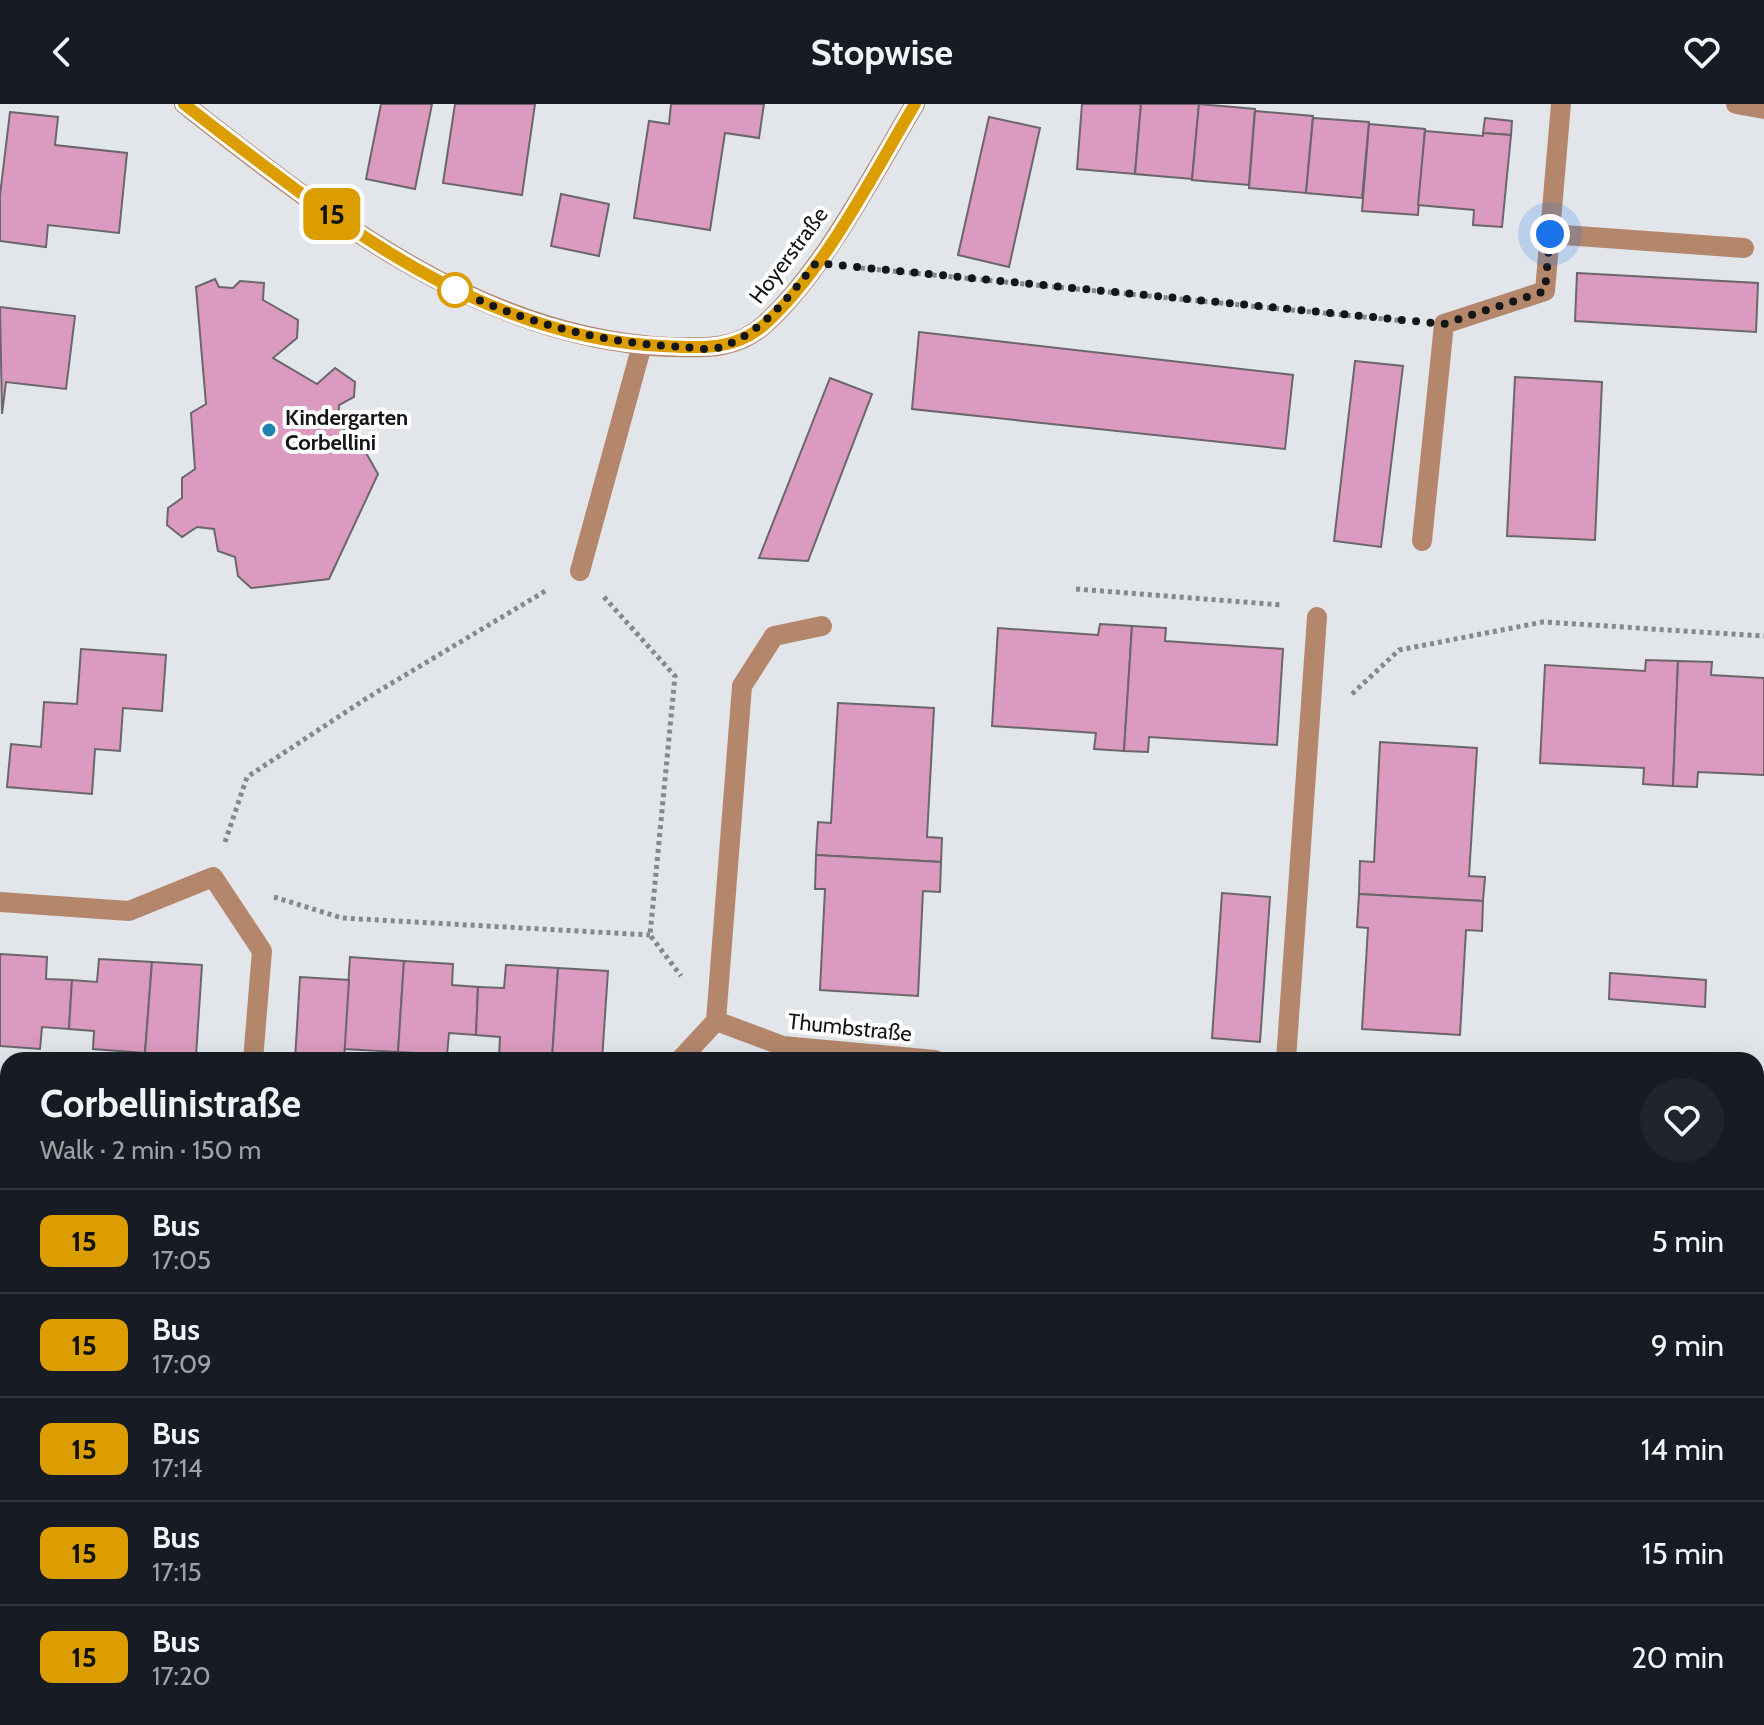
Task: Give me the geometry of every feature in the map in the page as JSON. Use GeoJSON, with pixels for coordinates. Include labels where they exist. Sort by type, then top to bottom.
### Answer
{"type":"FeatureCollection","features":[{"type":"Feature","properties":{"kind":"street","name":"Hoyerstraße"},"geometry":{"type":"LineString","coordinates":[[184,104],[262,165],[413,270],[483,303],[547,325],[642,345],[719,349],[764,325],[816,263],[915,104]]}},
{"type":"Feature","properties":{"kind":"street"},"geometry":{"type":"LineString","coordinates":[[1422,541],[1444,324],[1545,291],[1561,104]]}},
{"type":"Feature","properties":{"kind":"street"},"geometry":{"type":"LineString","coordinates":[[1736,104],[1764,109]]}},
{"type":"Feature","properties":{"kind":"street"},"geometry":{"type":"LineString","coordinates":[[1550,234],[1744,248]]}},
{"type":"Feature","properties":{"kind":"street"},"geometry":{"type":"LineString","coordinates":[[580,571],[642,345]]}},
{"type":"Feature","properties":{"kind":"street"},"geometry":{"type":"LineString","coordinates":[[1287,1052],[1317,617]]}},
{"type":"Feature","properties":{"kind":"street"},"geometry":{"type":"LineString","coordinates":[[687,1052],[716,1021],[742,686],[774,636],[822,626]]}},
{"type":"Feature","properties":{"kind":"street"},"geometry":{"type":"LineString","coordinates":[[0,902],[129,911],[213,877],[262,951],[254,1052]]}},
{"type":"Feature","properties":{"kind":"street","name":"Thumbstraße"},"geometry":{"type":"LineString","coordinates":[[716,1021],[783,1046],[848,1052]]}},
{"type":"Feature","properties":{"kind":"path"},"geometry":{"type":"LineString","coordinates":[[816,263],[1444,324]]}},
{"type":"Feature","properties":{"kind":"path"},"geometry":{"type":"LineString","coordinates":[[650,935],[342,918],[213,877],[247,777],[367,698],[580,571],[675,676],[650,935],[716,1021]]}},
{"type":"Feature","properties":{"kind":"path"},"geometry":{"type":"LineString","coordinates":[[1076,589],[1287,606],[1317,617]]}},
{"type":"Feature","properties":{"kind":"path"},"geometry":{"type":"LineString","coordinates":[[1310,717],[1340,705],[1399,650],[1543,622],[1764,636]]}},
{"type":"Feature","properties":{"kind":"building"},"geometry":{"type":"Polygon","coordinates":[[[381,104],[432,104],[415,189],[366,179],[381,104]]]}},
{"type":"Feature","properties":{"kind":"building"},"geometry":{"type":"Polygon","coordinates":[[[455,104],[535,104],[522,195],[443,183],[455,104]]]}},
{"type":"Feature","properties":{"kind":"building"},"geometry":{"type":"Polygon","coordinates":[[[671,104],[764,104],[759,138],[725,133],[710,230],[634,218],[649,121],[669,124],[671,104]]]}},
{"type":"Feature","properties":{"kind":"building"},"geometry":{"type":"Polygon","coordinates":[[[1082,104],[1141,104],[1135,174],[1077,169],[1082,104]]]}},
{"type":"Feature","properties":{"kind":"building"},"geometry":{"type":"Polygon","coordinates":[[[1141,104],[1199,104],[1192,179],[1135,174],[1141,104]]]}},
{"type":"Feature","properties":{"kind":"building"},"geometry":{"type":"Polygon","coordinates":[[[1199,104],[1255,109],[1249,185],[1192,180],[1199,104]]]}},
{"type":"Feature","properties":{"kind":"building"},"geometry":{"type":"Polygon","coordinates":[[[1255,111],[1313,116],[1306,193],[1249,188],[1255,111]]]}},
{"type":"Feature","properties":{"kind":"building"},"geometry":{"type":"Polygon","coordinates":[[[10,112],[58,117],[55,145],[127,153],[119,233],[48,225],[46,247],[0,241],[0,195],[10,112]]]}},
{"type":"Feature","properties":{"kind":"building"},"geometry":{"type":"Polygon","coordinates":[[[989,117],[1040,128],[1009,267],[958,255],[989,117]]]}},
{"type":"Feature","properties":{"kind":"building"},"geometry":{"type":"Polygon","coordinates":[[[1313,118],[1369,122],[1362,198],[1306,193],[1313,118]]]}},
{"type":"Feature","properties":{"kind":"building"},"geometry":{"type":"Polygon","coordinates":[[[1485,118],[1512,121],[1511,135],[1483,133],[1485,118]]]}},
{"type":"Feature","properties":{"kind":"building"},"geometry":{"type":"Polygon","coordinates":[[[1369,124],[1425,129],[1418,215],[1362,211],[1369,124]]]}},
{"type":"Feature","properties":{"kind":"building"},"geometry":{"type":"Polygon","coordinates":[[[1425,131],[1511,135],[1502,227],[1473,225],[1474,210],[1418,205],[1425,131]]]}},
{"type":"Feature","properties":{"kind":"building"},"geometry":{"type":"Polygon","coordinates":[[[561,194],[609,204],[599,256],[551,246],[561,194]]]}},
{"type":"Feature","properties":{"kind":"building"},"geometry":{"type":"Polygon","coordinates":[[[1577,273],[1758,283],[1756,332],[1575,321],[1577,273]]]}},
{"type":"Feature","properties":{"kind":"building","name":"Kindergarten Corbellini"},"geometry":{"type":"Polygon","coordinates":[[[215,279],[219,287],[233,288],[240,281],[264,283],[263,300],[298,320],[297,338],[273,358],[317,384],[335,368],[355,382],[354,397],[339,405],[338,426],[356,435],[378,474],[329,579],[251,588],[238,576],[235,557],[218,551],[214,529],[197,527],[182,537],[167,525],[168,508],[182,498],[182,478],[195,469],[191,413],[206,404],[196,287],[215,279]]]}},
{"type":"Feature","properties":{"kind":"building"},"geometry":{"type":"Polygon","coordinates":[[[0,307],[75,316],[66,389],[6,382],[2,414],[0,307]]]}},
{"type":"Feature","properties":{"kind":"building"},"geometry":{"type":"Polygon","coordinates":[[[919,332],[1293,375],[1285,449],[912,409],[919,332]]]}},
{"type":"Feature","properties":{"kind":"building"},"geometry":{"type":"Polygon","coordinates":[[[1355,361],[1403,366],[1381,547],[1334,541],[1355,361]]]}},
{"type":"Feature","properties":{"kind":"building"},"geometry":{"type":"Polygon","coordinates":[[[1515,377],[1602,382],[1595,540],[1507,536],[1515,377]]]}},
{"type":"Feature","properties":{"kind":"building"},"geometry":{"type":"Polygon","coordinates":[[[830,378],[872,394],[808,561],[759,558],[830,378]]]}},
{"type":"Feature","properties":{"kind":"building"},"geometry":{"type":"Polygon","coordinates":[[[1100,624],[1132,626],[1124,751],[1094,749],[1096,733],[992,726],[998,628],[1098,635],[1100,624]]]}},
{"type":"Feature","properties":{"kind":"building"},"geometry":{"type":"Polygon","coordinates":[[[1132,626],[1166,628],[1165,641],[1283,649],[1277,745],[1149,737],[1148,752],[1124,751],[1132,626]]]}},
{"type":"Feature","properties":{"kind":"building"},"geometry":{"type":"Polygon","coordinates":[[[81,649],[166,655],[162,711],[123,708],[120,751],[95,749],[92,794],[7,787],[11,744],[41,747],[44,702],[77,704],[81,649]]]}},
{"type":"Feature","properties":{"kind":"building"},"geometry":{"type":"Polygon","coordinates":[[[1646,660],[1678,661],[1673,786],[1643,784],[1644,768],[1540,763],[1545,665],[1645,671],[1646,660]]]}},
{"type":"Feature","properties":{"kind":"building"},"geometry":{"type":"Polygon","coordinates":[[[1678,661],[1712,662],[1711,675],[1764,678],[1764,775],[1698,772],[1697,787],[1673,786],[1678,661]]]}},
{"type":"Feature","properties":{"kind":"building"},"geometry":{"type":"Polygon","coordinates":[[[838,703],[934,708],[927,837],[942,838],[941,862],[816,855],[818,822],[831,823],[838,703]]]}},
{"type":"Feature","properties":{"kind":"building"},"geometry":{"type":"Polygon","coordinates":[[[1380,742],[1477,748],[1469,876],[1485,877],[1483,901],[1359,894],[1360,861],[1374,862],[1380,742]]]}},
{"type":"Feature","properties":{"kind":"building"},"geometry":{"type":"Polygon","coordinates":[[[816,855],[941,862],[940,892],[923,891],[918,996],[820,990],[825,889],[815,889],[816,855]]]}},
{"type":"Feature","properties":{"kind":"building"},"geometry":{"type":"Polygon","coordinates":[[[1222,893],[1270,897],[1260,1042],[1212,1038],[1222,893]]]}},
{"type":"Feature","properties":{"kind":"building"},"geometry":{"type":"Polygon","coordinates":[[[1359,894],[1483,901],[1482,931],[1466,930],[1460,1035],[1362,1029],[1368,928],[1357,927],[1359,894]]]}},
{"type":"Feature","properties":{"kind":"building"},"geometry":{"type":"Polygon","coordinates":[[[0,954],[47,957],[46,979],[72,980],[69,1029],[42,1027],[40,1049],[0,1046],[0,954]]]}},
{"type":"Feature","properties":{"kind":"building"},"geometry":{"type":"Polygon","coordinates":[[[350,957],[404,961],[398,1052],[344,1049],[350,957]]]}},
{"type":"Feature","properties":{"kind":"building"},"geometry":{"type":"Polygon","coordinates":[[[99,959],[152,962],[145,1052],[93,1049],[94,1031],[69,1029],[72,980],[97,982],[99,959]]]}},
{"type":"Feature","properties":{"kind":"building"},"geometry":{"type":"Polygon","coordinates":[[[404,961],[453,964],[452,985],[478,987],[476,1035],[449,1033],[447,1052],[398,1052],[404,961]]]}},
{"type":"Feature","properties":{"kind":"building"},"geometry":{"type":"Polygon","coordinates":[[[152,962],[202,965],[196,1052],[145,1052],[152,962]]]}},
{"type":"Feature","properties":{"kind":"building"},"geometry":{"type":"Polygon","coordinates":[[[506,965],[558,968],[552,1052],[499,1052],[500,1037],[476,1035],[478,987],[504,988],[506,965]]]}},
{"type":"Feature","properties":{"kind":"building"},"geometry":{"type":"Polygon","coordinates":[[[558,968],[608,971],[603,1052],[552,1052],[558,968]]]}},
{"type":"Feature","properties":{"kind":"building"},"geometry":{"type":"Polygon","coordinates":[[[1610,973],[1706,980],[1705,1007],[1609,999],[1610,973]]]}},
{"type":"Feature","properties":{"kind":"building"},"geometry":{"type":"Polygon","coordinates":[[[300,977],[349,980],[344,1052],[295,1052],[300,977]]]}},
{"type":"Feature","properties":{"kind":"bus line","name":"15"},"geometry":{"type":"LineString","coordinates":[[184,104],[262,165],[413,270],[483,303],[560,329],[642,345],[719,349],[764,325],[816,263],[845,221],[915,104]]}},
{"type":"Feature","properties":{"kind":"place","name":"Kindergarten Corbellini"},"geometry":{"type":"Point","coordinates":[269,430]}},
{"type":"Feature","properties":{"kind":"route"},"geometry":{"type":"LineString","coordinates":[[455,290],[448,286],[483,303],[560,329],[642,345],[719,349],[764,325],[816,263],[1444,324],[1545,291],[1550,234]]}}]}
